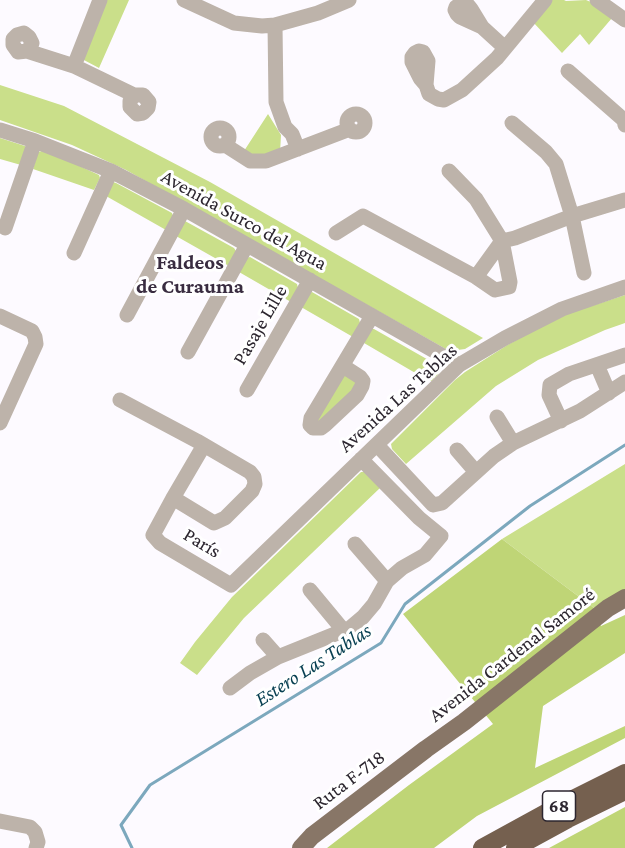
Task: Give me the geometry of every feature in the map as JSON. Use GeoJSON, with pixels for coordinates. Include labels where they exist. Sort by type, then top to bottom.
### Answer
{"type":"FeatureCollection","features":[{"type":"Feature","properties":{"kind":"highway","name":"68"},"geometry":{"type":"LineString","coordinates":[[482,848],[625,773]]}},
{"type":"Feature","properties":{"kind":"highway","name":"68"},"geometry":{"type":"LineString","coordinates":[[515,848],[625,791]]}},
{"type":"Feature","properties":{"kind":"main road","name":"Avenida Cardenal Samoré"},"geometry":{"type":"LineString","coordinates":[[426,749],[464,722],[608,608],[625,598]]}},
{"type":"Feature","properties":{"kind":"main road","name":"Ruta F-718"},"geometry":{"type":"LineString","coordinates":[[301,848],[312,836],[426,749]]}},
{"type":"Feature","properties":{"kind":"street"},"geometry":{"type":"LineString","coordinates":[[74,66],[100,0]]}},
{"type":"Feature","properties":{"kind":"street"},"geometry":{"type":"LineString","coordinates":[[184,0],[234,23],[262,26],[275,25],[318,13],[349,0]]}},
{"type":"Feature","properties":{"kind":"street"},"geometry":{"type":"LineString","coordinates":[[426,85],[429,94],[444,100],[462,90],[497,58],[545,0]]}},
{"type":"Feature","properties":{"kind":"street"},"geometry":{"type":"LineString","coordinates":[[597,0],[624,18]]}},
{"type":"Feature","properties":{"kind":"street"},"geometry":{"type":"LineString","coordinates":[[275,25],[276,102],[285,127],[284,136],[294,151]]}},
{"type":"Feature","properties":{"kind":"street"},"geometry":{"type":"LineString","coordinates":[[482,27],[505,48]]}},
{"type":"Feature","properties":{"kind":"street"},"geometry":{"type":"LineString","coordinates":[[27,51],[74,66],[134,95]]}},
{"type":"Feature","properties":{"kind":"street"},"geometry":{"type":"LineString","coordinates":[[568,71],[624,120],[625,125]]}},
{"type":"Feature","properties":{"kind":"street"},"geometry":{"type":"LineString","coordinates":[[512,123],[556,165],[572,216],[584,273]]}},
{"type":"Feature","properties":{"kind":"street"},"geometry":{"type":"LineString","coordinates":[[225,145],[250,161],[266,161],[350,129]]}},
{"type":"Feature","properties":{"kind":"street","name":"Avenida Surco del Agua"},"geometry":{"type":"LineString","coordinates":[[0,130],[35,141],[111,171],[184,209],[459,366]]}},
{"type":"Feature","properties":{"kind":"street"},"geometry":{"type":"LineString","coordinates":[[5,228],[35,141]]}},
{"type":"Feature","properties":{"kind":"street"},"geometry":{"type":"LineString","coordinates":[[74,253],[111,171]]}},
{"type":"Feature","properties":{"kind":"street"},"geometry":{"type":"LineString","coordinates":[[336,233],[363,216],[476,277],[495,290],[509,287],[502,241],[476,199],[449,171]]}},
{"type":"Feature","properties":{"kind":"street"},"geometry":{"type":"LineString","coordinates":[[476,277],[502,241],[625,200]]}},
{"type":"Feature","properties":{"kind":"street"},"geometry":{"type":"LineString","coordinates":[[127,315],[184,209]]}},
{"type":"Feature","properties":{"kind":"street"},"geometry":{"type":"LineString","coordinates":[[188,352],[247,245]]}},
{"type":"Feature","properties":{"kind":"street","name":"Pasaje Lille"},"geometry":{"type":"LineString","coordinates":[[247,390],[310,280]]}},
{"type":"Feature","properties":{"kind":"street","name":"Avenida Las Tablas"},"geometry":{"type":"LineString","coordinates":[[231,585],[459,366],[505,338],[562,309],[625,287]]}},
{"type":"Feature","properties":{"kind":"street"},"geometry":{"type":"LineString","coordinates":[[0,316],[32,331],[36,344],[0,423]]}},
{"type":"Feature","properties":{"kind":"street"},"geometry":{"type":"LineString","coordinates":[[327,442],[313,427],[311,418],[372,316]]}},
{"type":"Feature","properties":{"kind":"street"},"geometry":{"type":"LineString","coordinates":[[561,421],[549,394],[550,385],[569,374],[625,355]]}},
{"type":"Feature","properties":{"kind":"street"},"geometry":{"type":"LineString","coordinates":[[597,365],[609,393]]}},
{"type":"Feature","properties":{"kind":"street"},"geometry":{"type":"LineString","coordinates":[[294,422],[313,427],[326,425],[357,395],[363,381],[342,366]]}},
{"type":"Feature","properties":{"kind":"street"},"geometry":{"type":"LineString","coordinates":[[377,445],[433,505],[442,503],[494,456],[513,443],[580,411],[625,382]]}},
{"type":"Feature","properties":{"kind":"street"},"geometry":{"type":"LineString","coordinates":[[120,400],[204,445],[250,472],[254,477],[255,484],[252,490],[225,518],[214,523],[173,498],[204,445]]}},
{"type":"Feature","properties":{"kind":"street"},"geometry":{"type":"LineString","coordinates":[[497,417],[513,443]]}},
{"type":"Feature","properties":{"kind":"street"},"geometry":{"type":"LineString","coordinates":[[457,450],[476,472]]}},
{"type":"Feature","properties":{"kind":"street"},"geometry":{"type":"LineString","coordinates":[[230,688],[249,673],[278,657],[350,628],[374,604],[387,581],[402,568],[425,555],[441,536],[418,518],[362,459]]}},
{"type":"Feature","properties":{"kind":"street","name":"París"},"geometry":{"type":"LineString","coordinates":[[173,498],[153,535],[160,543],[231,585]]}},
{"type":"Feature","properties":{"kind":"street"},"geometry":{"type":"LineString","coordinates":[[356,544],[387,581]]}},
{"type":"Feature","properties":{"kind":"street"},"geometry":{"type":"LineString","coordinates":[[310,590],[344,630]]}},
{"type":"Feature","properties":{"kind":"street"},"geometry":{"type":"LineString","coordinates":[[263,640],[278,657]]}},
{"type":"Feature","properties":{"kind":"street"},"geometry":{"type":"LineString","coordinates":[[0,821],[30,827],[35,832],[38,842],[36,848]]}},
{"type":"Feature","properties":{"kind":"green space"},"geometry":{"type":"Polygon","coordinates":[[[106,0],[129,0],[99,68],[82,59],[106,0]]]}},
{"type":"Feature","properties":{"kind":"green space"},"geometry":{"type":"Polygon","coordinates":[[[548,0],[586,0],[598,5],[612,18],[589,45],[580,34],[562,53],[532,21],[548,0]]]}},
{"type":"Feature","properties":{"kind":"green space"},"geometry":{"type":"Polygon","coordinates":[[[0,85],[64,106],[210,182],[483,338],[465,349],[450,351],[126,170],[72,145],[0,120],[0,85]]]}},
{"type":"Feature","properties":{"kind":"green space"},"geometry":{"type":"Polygon","coordinates":[[[268,114],[281,135],[280,153],[252,155],[244,151],[268,114]]]}},
{"type":"Feature","properties":{"kind":"green space"},"geometry":{"type":"Polygon","coordinates":[[[0,138],[25,146],[26,150],[21,165],[0,159],[0,138]]]}},
{"type":"Feature","properties":{"kind":"green space"},"geometry":{"type":"Polygon","coordinates":[[[42,151],[99,175],[100,178],[94,190],[33,169],[38,152],[42,151]]]}},
{"type":"Feature","properties":{"kind":"green space"},"geometry":{"type":"Polygon","coordinates":[[[113,182],[172,213],[173,216],[166,230],[106,196],[113,182]]]}},
{"type":"Feature","properties":{"kind":"green space"},"geometry":{"type":"Polygon","coordinates":[[[185,221],[234,248],[236,251],[229,266],[176,236],[185,221]]]}},
{"type":"Feature","properties":{"kind":"green space"},"geometry":{"type":"Polygon","coordinates":[[[250,257],[297,284],[298,288],[291,302],[239,272],[246,258],[250,257]]]}},
{"type":"Feature","properties":{"kind":"green space"},"geometry":{"type":"Polygon","coordinates":[[[312,292],[359,319],[360,323],[353,337],[301,307],[309,293],[312,292]]]}},
{"type":"Feature","properties":{"kind":"green space"},"geometry":{"type":"Polygon","coordinates":[[[625,295],[625,323],[538,360],[496,386],[406,464],[392,449],[391,444],[465,372],[509,344],[564,315],[625,295]]]}},
{"type":"Feature","properties":{"kind":"green space"},"geometry":{"type":"Polygon","coordinates":[[[371,329],[439,366],[440,372],[432,381],[429,381],[364,343],[371,329]]]}},
{"type":"Feature","properties":{"kind":"green space"},"geometry":{"type":"Polygon","coordinates":[[[343,373],[358,384],[322,424],[315,422],[343,373]]]}},
{"type":"Feature","properties":{"kind":"green space"},"geometry":{"type":"Polygon","coordinates":[[[625,464],[625,590],[594,608],[502,539],[625,464]]]}},
{"type":"Feature","properties":{"kind":"green space"},"geometry":{"type":"Polygon","coordinates":[[[361,472],[364,472],[380,488],[244,618],[197,675],[180,663],[232,597],[361,472]]]}},
{"type":"Feature","properties":{"kind":"green space"},"geometry":{"type":"Polygon","coordinates":[[[502,539],[594,608],[601,626],[625,615],[625,653],[543,706],[535,768],[625,726],[625,738],[477,816],[434,848],[327,848],[493,724],[403,614],[502,539]]]}},
{"type":"Feature","properties":{"kind":"green space"},"geometry":{"type":"Polygon","coordinates":[[[625,807],[625,848],[549,848],[625,807]]]}},
{"type":"Feature","properties":{"kind":"waterway","name":"Estero Las Tablas"},"geometry":{"type":"LineString","coordinates":[[132,848],[121,825],[150,785],[381,643],[405,604],[530,506],[625,445]]}},
{"type":"Feature","properties":{"kind":"district","name":"Faldeos de Curauma"},"geometry":{"type":"Point","coordinates":[190,275]}}]}
